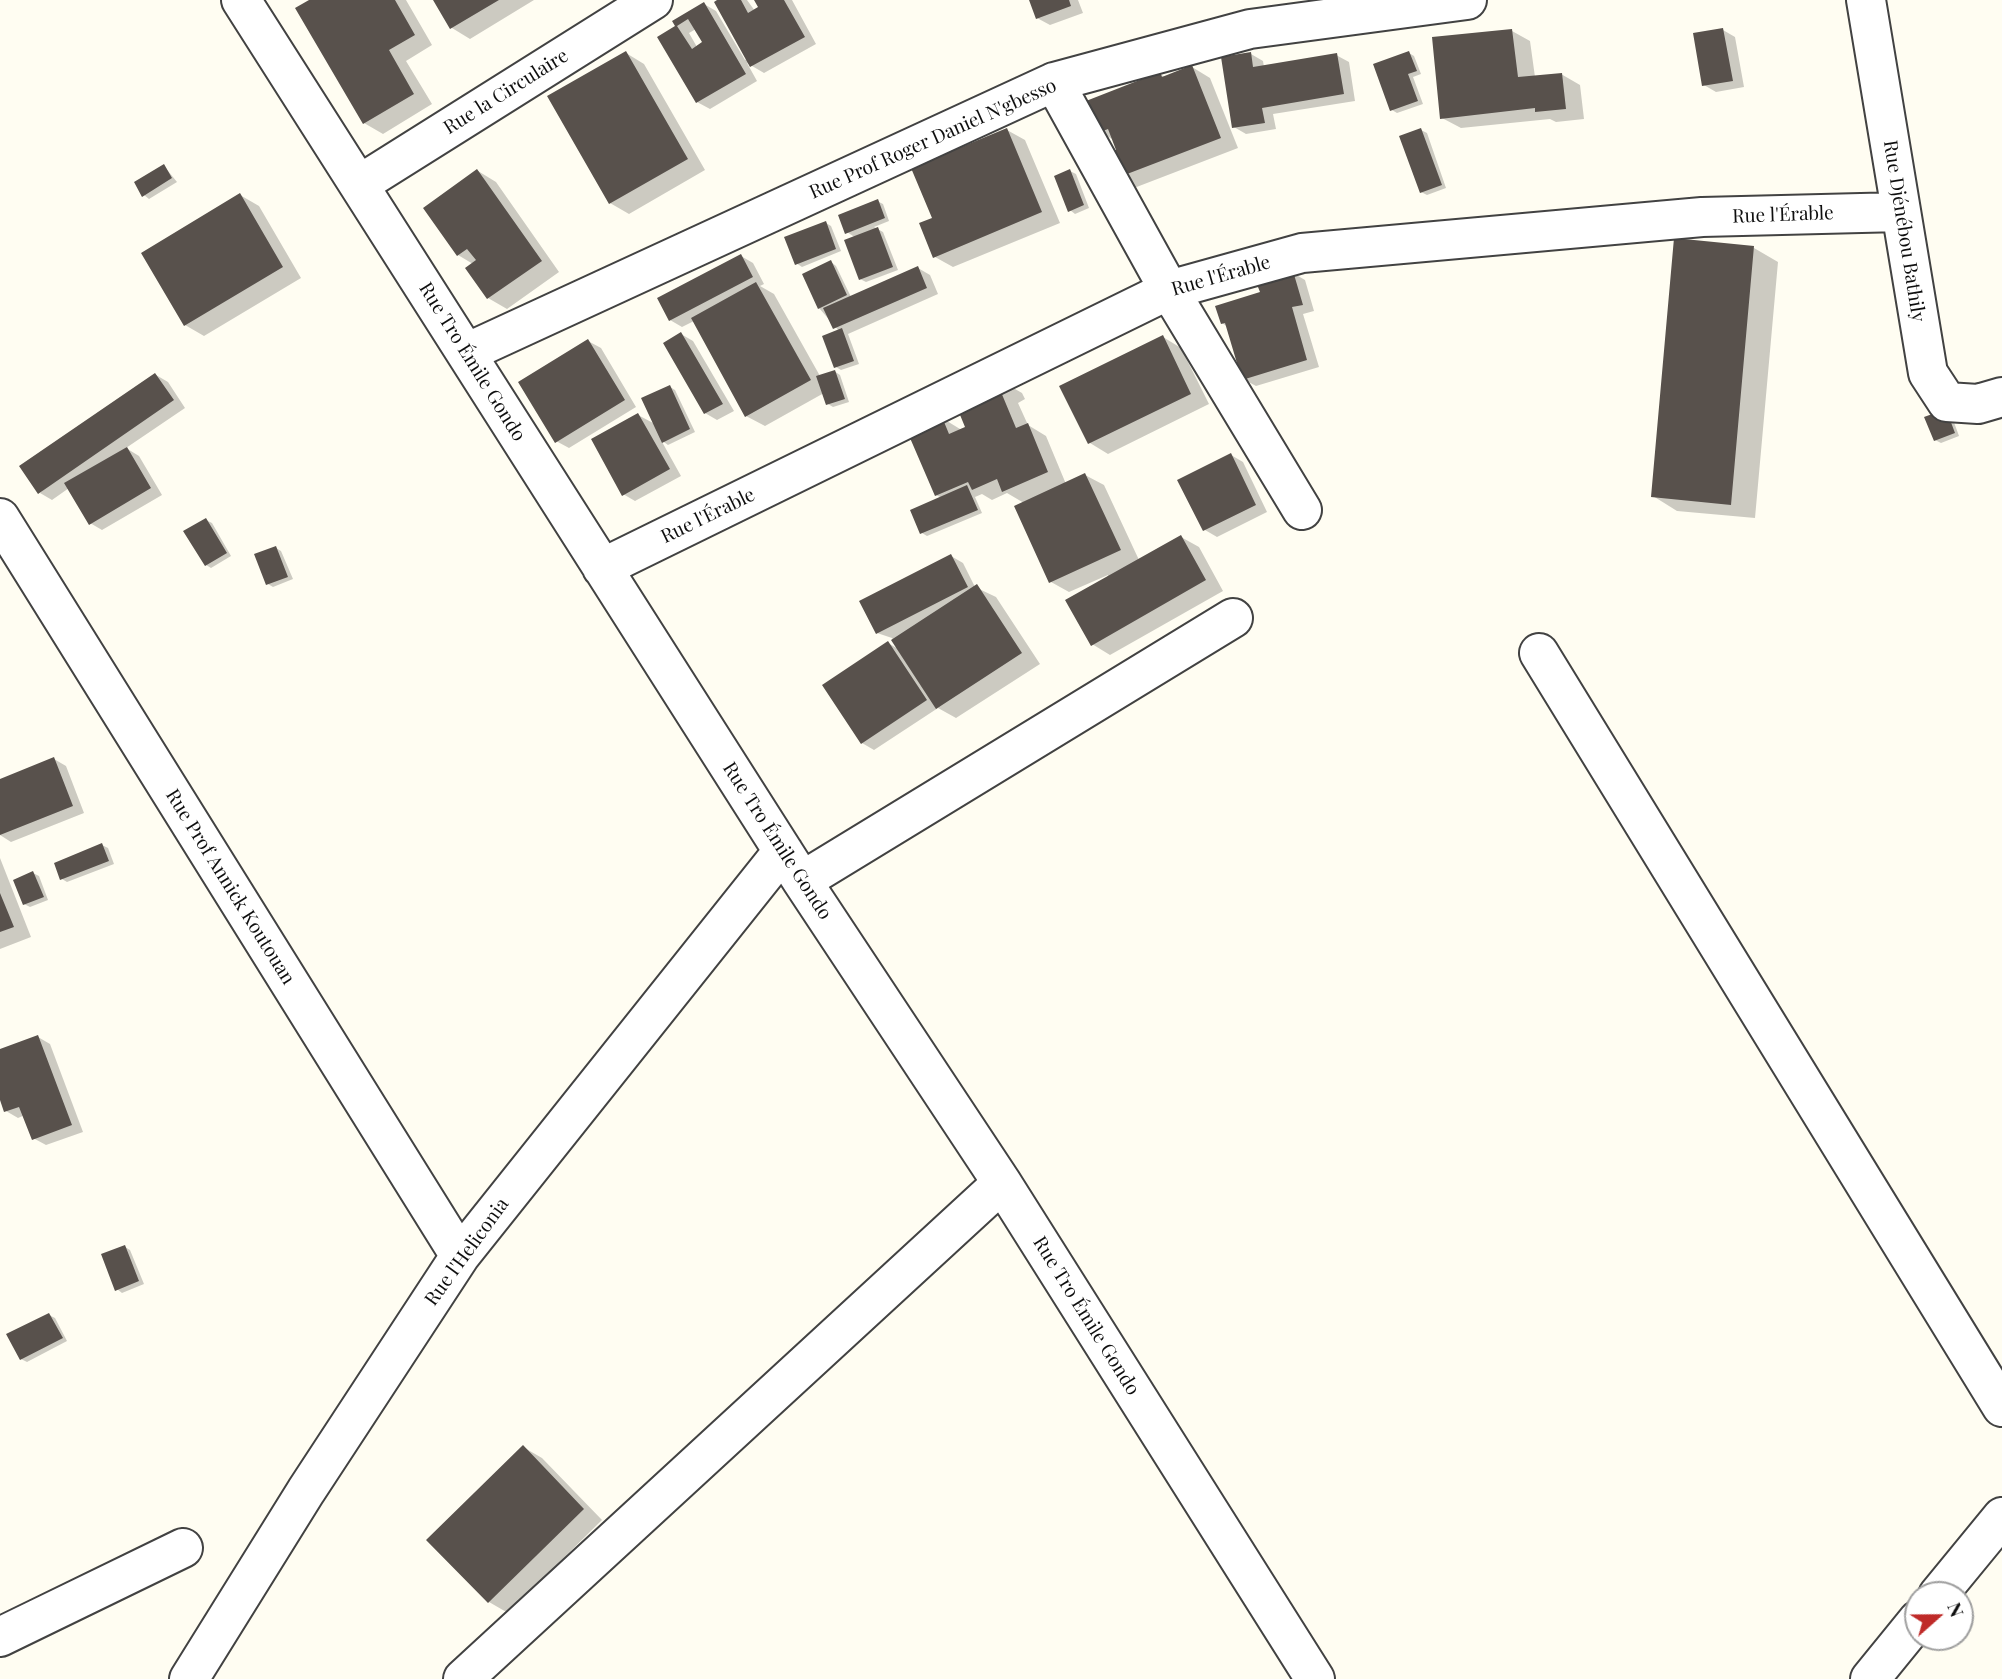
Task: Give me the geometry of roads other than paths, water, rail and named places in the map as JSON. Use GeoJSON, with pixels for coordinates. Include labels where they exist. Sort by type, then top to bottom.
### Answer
{"type":"FeatureCollection","features":[{"type":"Feature","properties":{"kind":"street","name":"Rue Tro Émile Gondo"},"geometry":{"type":"LineString","coordinates":[[241,0],[792,866],[1002,1182],[1315,1679]]}},
{"type":"Feature","properties":{"kind":"street","name":"Rue la Circulaire"},"geometry":{"type":"LineString","coordinates":[[360,184],[653,0]]}},
{"type":"Feature","properties":{"kind":"street","name":"Rue Prof Roger Daniel N'gbesso"},"geometry":{"type":"LineString","coordinates":[[466,353],[1054,82],[1250,29],[1467,0]]}},
{"type":"Feature","properties":{"kind":"street","name":"Rue Djénébou Bathily"},"geometry":{"type":"LineString","coordinates":[[1866,0],[1928,373],[1947,402],[1978,404],[2002,397]]}},
{"type":"Feature","properties":{"kind":"street"},"geometry":{"type":"LineString","coordinates":[[1054,82],[1169,290],[1301,510]]}},
{"type":"Feature","properties":{"kind":"street","name":"Rue l'Érable"},"geometry":{"type":"LineString","coordinates":[[602,568],[1169,290],[1302,253],[1702,217],[1901,212]]}},
{"type":"Feature","properties":{"kind":"street","name":"Rue Prof Annick Koutouan"},"geometry":{"type":"LineString","coordinates":[[3,530],[460,1256]]}},
{"type":"Feature","properties":{"kind":"street"},"geometry":{"type":"LineString","coordinates":[[792,866],[1233,618]]}},
{"type":"Feature","properties":{"kind":"street"},"geometry":{"type":"LineString","coordinates":[[1539,653],[2002,1407]]}},
{"type":"Feature","properties":{"kind":"street","name":"Rue l'Heliconia"},"geometry":{"type":"LineString","coordinates":[[189,1679],[306,1491],[460,1256],[792,866]]}},
{"type":"Feature","properties":{"kind":"street"},"geometry":{"type":"LineString","coordinates":[[463,1679],[1002,1182]]}},
{"type":"Feature","properties":{"kind":"street"},"geometry":{"type":"LineString","coordinates":[[1949,1581],[2002,1517]]}},
{"type":"Feature","properties":{"kind":"street"},"geometry":{"type":"LineString","coordinates":[[0,1637],[183,1548]]}},
{"type":"Feature","properties":{"kind":"street"},"geometry":{"type":"LineString","coordinates":[[1870,1679],[1904,1637]]}}]}
